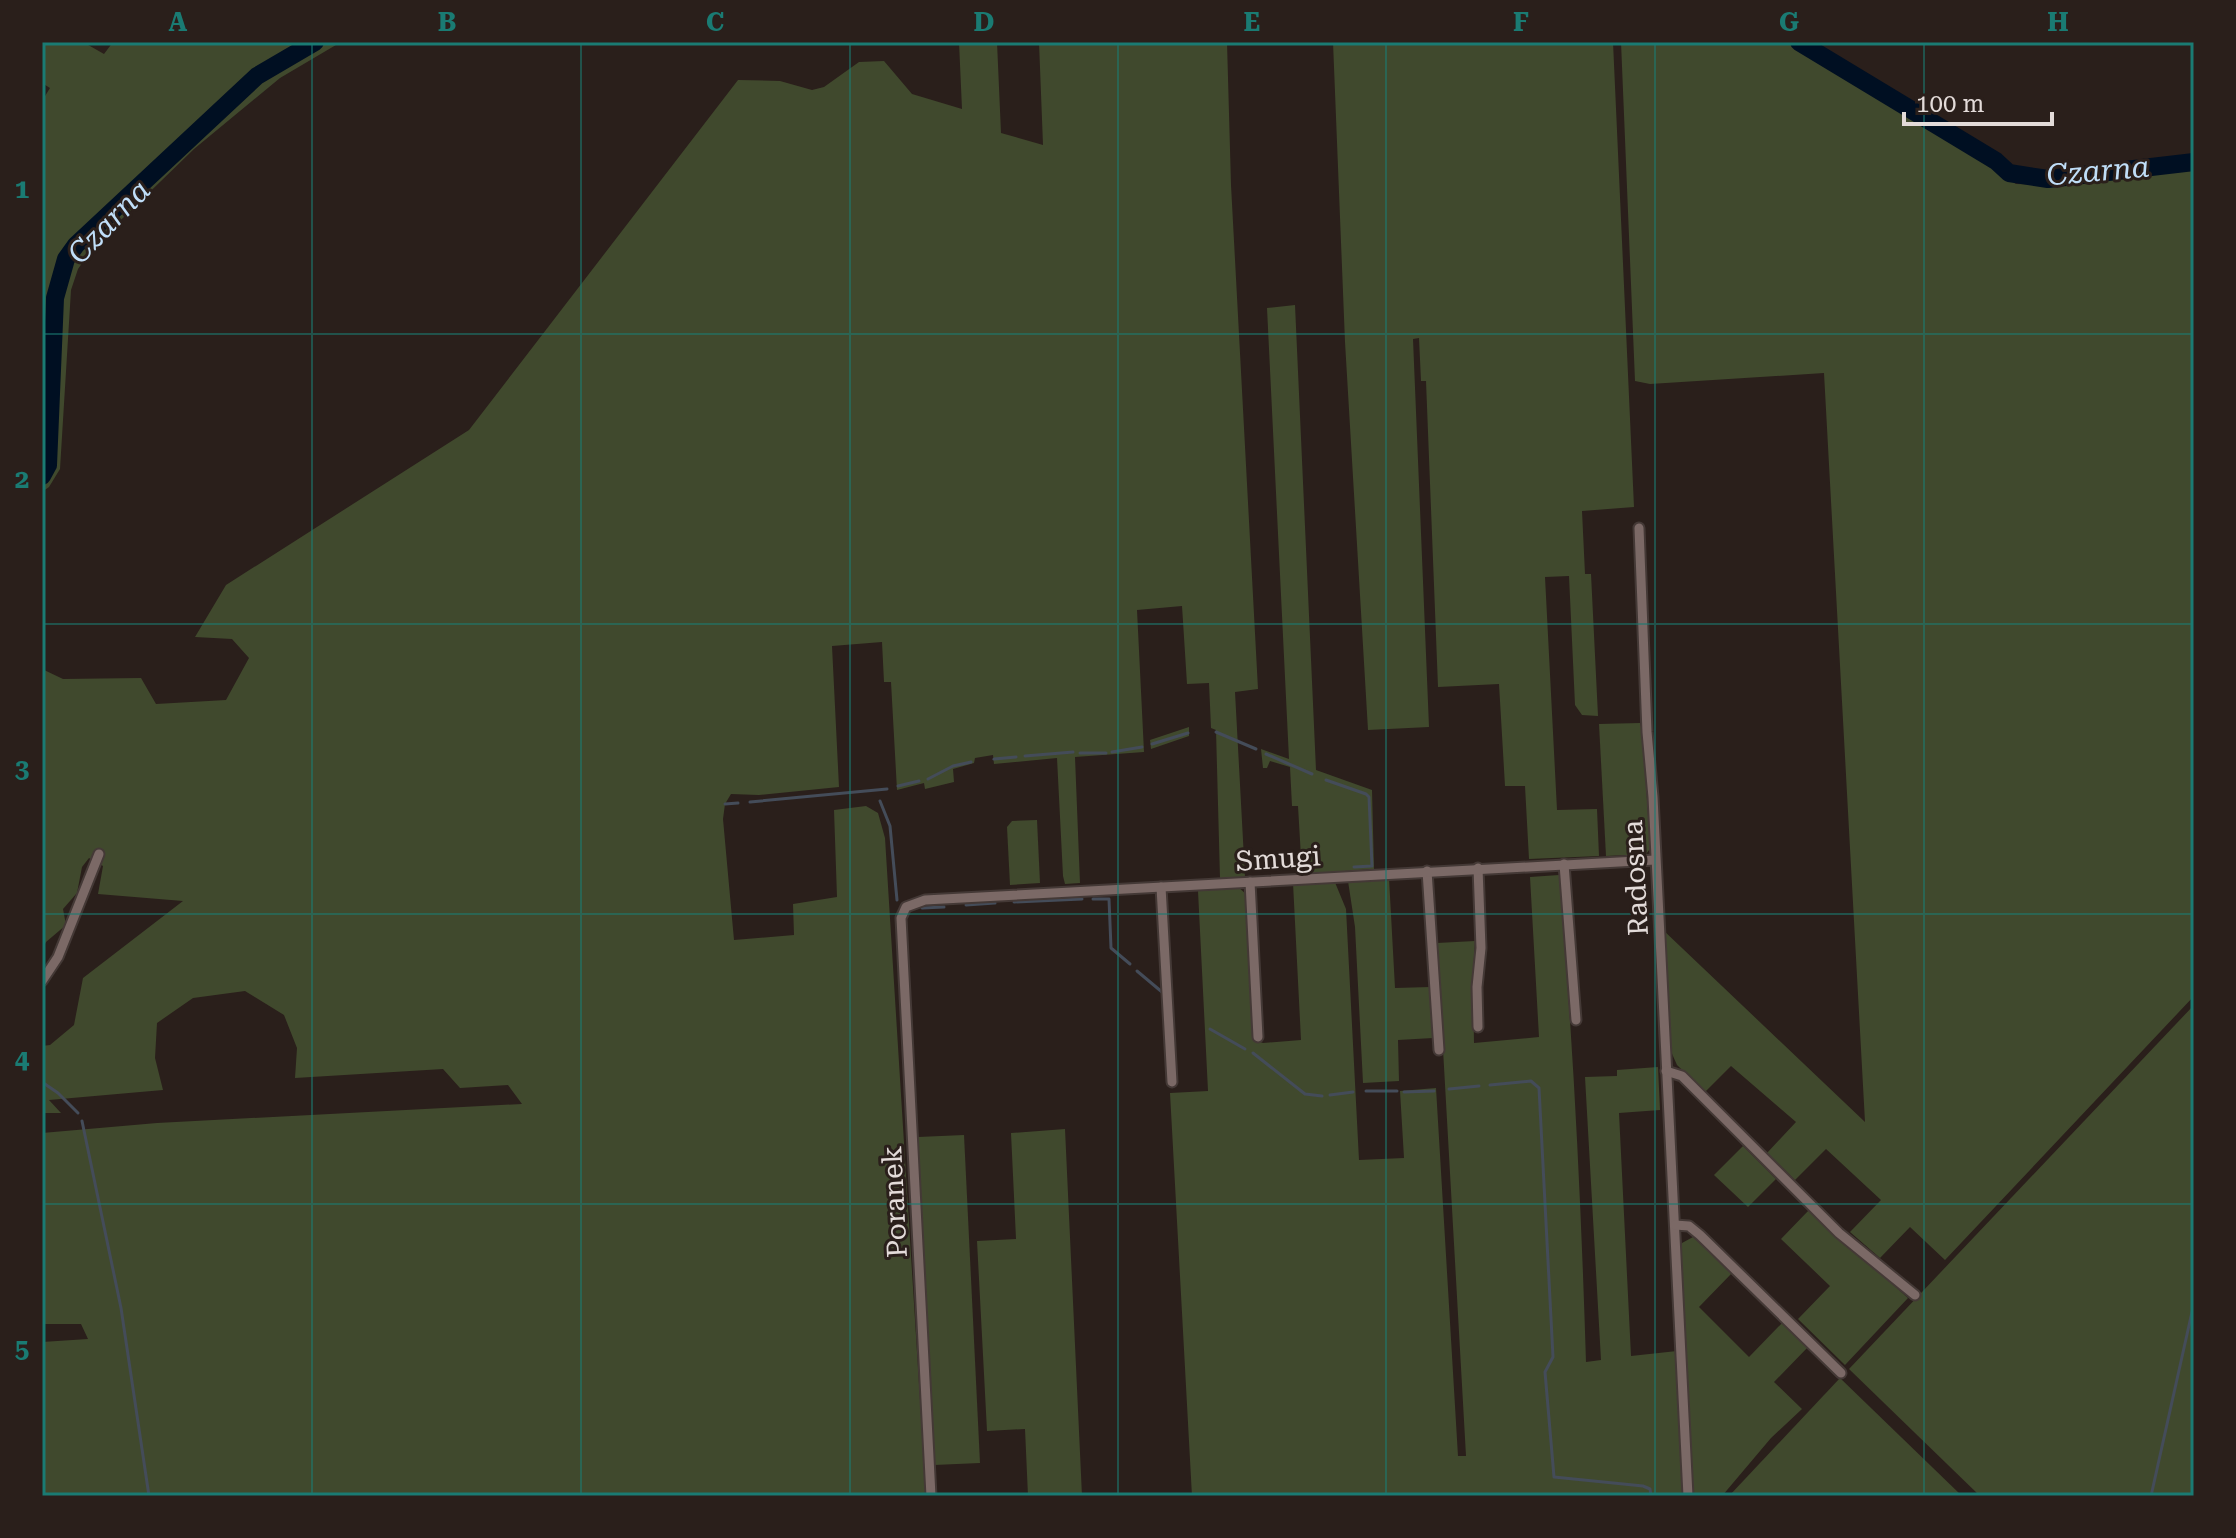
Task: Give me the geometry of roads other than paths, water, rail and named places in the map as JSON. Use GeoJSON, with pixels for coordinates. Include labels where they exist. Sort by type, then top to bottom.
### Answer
{"type":"FeatureCollection","features":[{"type":"Feature","properties":{"kind":"street","name":"Radosna"},"geometry":{"type":"LineString","coordinates":[[1639,528],[1688,1496]]}},
{"type":"Feature","properties":{"kind":"street"},"geometry":{"type":"LineString","coordinates":[[42,981],[58,957],[99,854]]}},
{"type":"Feature","properties":{"kind":"street","name":"Smugi"},"geometry":{"type":"LineString","coordinates":[[906,907],[925,900],[1655,860]]}},
{"type":"Feature","properties":{"kind":"street"},"geometry":{"type":"LineString","coordinates":[[1564,864],[1576,1020]]}},
{"type":"Feature","properties":{"kind":"street"},"geometry":{"type":"LineString","coordinates":[[1478,868],[1481,948],[1477,987],[1478,1027]]}},
{"type":"Feature","properties":{"kind":"street"},"geometry":{"type":"LineString","coordinates":[[1427,871],[1439,1050]]}},
{"type":"Feature","properties":{"kind":"street"},"geometry":{"type":"LineString","coordinates":[[1250,882],[1258,1037]]}},
{"type":"Feature","properties":{"kind":"street"},"geometry":{"type":"LineString","coordinates":[[1161,887],[1172,1082]]}},
{"type":"Feature","properties":{"kind":"street","name":"Poranek"},"geometry":{"type":"LineString","coordinates":[[906,907],[901,918],[931,1496]]}},
{"type":"Feature","properties":{"kind":"street"},"geometry":{"type":"LineString","coordinates":[[1666,1071],[1682,1076],[1839,1233],[1915,1295]]}},
{"type":"Feature","properties":{"kind":"street"},"geometry":{"type":"LineString","coordinates":[[1675,1225],[1689,1226],[1700,1235],[1841,1373]]}},
{"type":"Feature","properties":{"kind":"waterway","name":"Czarna"},"geometry":{"type":"LineString","coordinates":[[42,476],[48,465],[55,298],[66,259],[76,245],[257,76],[315,42]]}},
{"type":"Feature","properties":{"kind":"waterway","name":"Czarna"},"geometry":{"type":"LineString","coordinates":[[1799,42],[1996,161],[2009,173],[2048,179],[2194,162]]}},
{"type":"Feature","properties":{"kind":"waterway"},"geometry":{"type":"LineString","coordinates":[[1216,732],[1256,749]]}},
{"type":"Feature","properties":{"kind":"waterway"},"geometry":{"type":"LineString","coordinates":[[1152,744],[1188,733]]}},
{"type":"Feature","properties":{"kind":"waterway"},"geometry":{"type":"LineString","coordinates":[[1112,752],[1142,747]]}},
{"type":"Feature","properties":{"kind":"waterway"},"geometry":{"type":"LineString","coordinates":[[1025,756],[1073,752]]}},
{"type":"Feature","properties":{"kind":"waterway"},"geometry":{"type":"LineString","coordinates":[[1080,753],[1106,753]]}},
{"type":"Feature","properties":{"kind":"waterway"},"geometry":{"type":"LineString","coordinates":[[1266,754],[1312,774]]}},
{"type":"Feature","properties":{"kind":"waterway"},"geometry":{"type":"LineString","coordinates":[[994,759],[1016,757]]}},
{"type":"Feature","properties":{"kind":"waterway"},"geometry":{"type":"LineString","coordinates":[[928,779],[953,766],[971,762]]}},
{"type":"Feature","properties":{"kind":"waterway"},"geometry":{"type":"LineString","coordinates":[[1326,780],[1369,797],[1372,866],[1354,867]]}},
{"type":"Feature","properties":{"kind":"waterway"},"geometry":{"type":"LineString","coordinates":[[898,786],[919,781]]}},
{"type":"Feature","properties":{"kind":"waterway"},"geometry":{"type":"LineString","coordinates":[[750,802],[887,789]]}},
{"type":"Feature","properties":{"kind":"waterway"},"geometry":{"type":"LineString","coordinates":[[880,801],[890,826],[897,900]]}},
{"type":"Feature","properties":{"kind":"waterway"},"geometry":{"type":"LineString","coordinates":[[725,804],[738,803]]}},
{"type":"Feature","properties":{"kind":"waterway"},"geometry":{"type":"LineString","coordinates":[[1014,902],[1082,899]]}},
{"type":"Feature","properties":{"kind":"waterway"},"geometry":{"type":"LineString","coordinates":[[1093,899],[1109,899],[1111,948],[1130,964]]}},
{"type":"Feature","properties":{"kind":"waterway"},"geometry":{"type":"LineString","coordinates":[[966,905],[995,903]]}},
{"type":"Feature","properties":{"kind":"waterway"},"geometry":{"type":"LineString","coordinates":[[922,908],[944,907]]}},
{"type":"Feature","properties":{"kind":"waterway"},"geometry":{"type":"LineString","coordinates":[[1137,971],[1162,992]]}},
{"type":"Feature","properties":{"kind":"waterway"},"geometry":{"type":"LineString","coordinates":[[1210,1029],[1245,1049]]}},
{"type":"Feature","properties":{"kind":"waterway"},"geometry":{"type":"LineString","coordinates":[[1253,1053],[1305,1094],[1322,1096]]}},
{"type":"Feature","properties":{"kind":"waterway"},"geometry":{"type":"LineString","coordinates":[[1490,1085],[1531,1081],[1539,1088],[1553,1357],[1545,1372],[1554,1477],[1643,1486],[1650,1489],[1651,1496]]}},
{"type":"Feature","properties":{"kind":"waterway"},"geometry":{"type":"LineString","coordinates":[[42,1082],[78,1113]]}},
{"type":"Feature","properties":{"kind":"waterway"},"geometry":{"type":"LineString","coordinates":[[1449,1089],[1479,1086]]}},
{"type":"Feature","properties":{"kind":"waterway"},"geometry":{"type":"LineString","coordinates":[[1366,1091],[1397,1091]]}},
{"type":"Feature","properties":{"kind":"waterway"},"geometry":{"type":"LineString","coordinates":[[1404,1092],[1434,1091]]}},
{"type":"Feature","properties":{"kind":"waterway"},"geometry":{"type":"LineString","coordinates":[[1330,1095],[1353,1092]]}},
{"type":"Feature","properties":{"kind":"waterway"},"geometry":{"type":"LineString","coordinates":[[82,1121],[121,1308],[149,1496]]}},
{"type":"Feature","properties":{"kind":"waterway"},"geometry":{"type":"LineString","coordinates":[[2151,1496],[2194,1303]]}}]}
